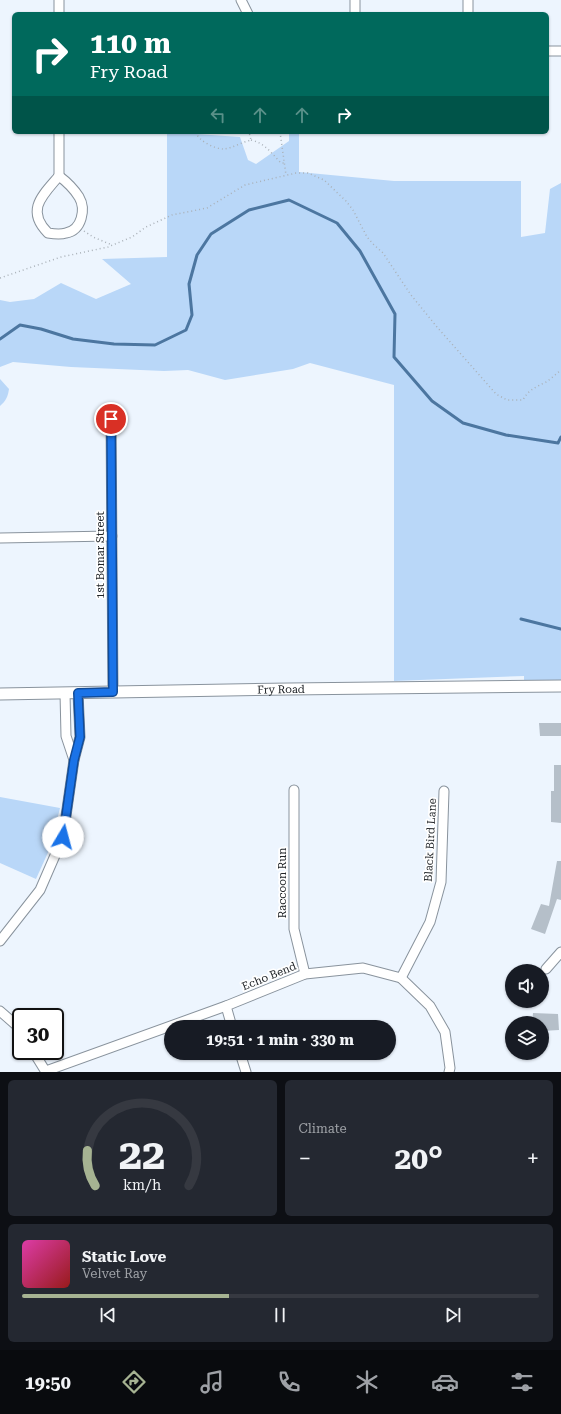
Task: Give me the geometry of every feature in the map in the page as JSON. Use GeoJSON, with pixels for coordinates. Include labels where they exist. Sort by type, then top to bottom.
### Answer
{"type":"FeatureCollection","features":[{"type":"Feature","properties":{"kind":"street"},"geometry":{"type":"LineString","coordinates":[[59,0],[59,12]]}},
{"type":"Feature","properties":{"kind":"street"},"geometry":{"type":"LineString","coordinates":[[241,0],[247,12]]}},
{"type":"Feature","properties":{"kind":"street"},"geometry":{"type":"LineString","coordinates":[[355,0],[355,12]]}},
{"type":"Feature","properties":{"kind":"street"},"geometry":{"type":"LineString","coordinates":[[468,0],[468,12]]}},
{"type":"Feature","properties":{"kind":"street"},"geometry":{"type":"LineString","coordinates":[[549,51],[561,51]]}},
{"type":"Feature","properties":{"kind":"street"},"geometry":{"type":"LineString","coordinates":[[59,134],[59,176],[41,198],[36,208],[37,217],[41,227],[48,233],[68,233],[78,227],[81,218],[82,207],[79,198],[71,186],[59,176]]}},
{"type":"Feature","properties":{"kind":"street","name":"1st Bomar Street"},"geometry":{"type":"LineString","coordinates":[[111,419],[113,692]]}},
{"type":"Feature","properties":{"kind":"street"},"geometry":{"type":"LineString","coordinates":[[0,538],[112,536]]}},
{"type":"Feature","properties":{"kind":"street","name":"Fry Road"},"geometry":{"type":"LineString","coordinates":[[0,694],[561,686]]}},
{"type":"Feature","properties":{"kind":"street"},"geometry":{"type":"LineString","coordinates":[[65,693],[66,736],[74,760]]}},
{"type":"Feature","properties":{"kind":"street"},"geometry":{"type":"LineString","coordinates":[[0,941],[40,890],[63,837],[74,760],[80,737],[78,693]]}},
{"type":"Feature","properties":{"kind":"street","name":"Raccoon Run"},"geometry":{"type":"LineString","coordinates":[[294,790],[294,930],[304,974]]}},
{"type":"Feature","properties":{"kind":"street","name":"Black Bird Lane"},"geometry":{"type":"LineString","coordinates":[[401,978],[430,922],[441,882],[444,791]]}},
{"type":"Feature","properties":{"kind":"street"},"geometry":{"type":"LineString","coordinates":[[549,966],[561,952]]}},
{"type":"Feature","properties":{"kind":"street","name":"Echo Bend"},"geometry":{"type":"LineString","coordinates":[[46,1072],[226,1006],[304,974],[363,968],[401,978],[430,1006],[445,1032],[450,1068],[449,1072]]}},
{"type":"Feature","properties":{"kind":"street"},"geometry":{"type":"LineString","coordinates":[[226,1006],[230,1020]]}},
{"type":"Feature","properties":{"kind":"street"},"geometry":{"type":"LineString","coordinates":[[0,1011],[12,1022]]}},
{"type":"Feature","properties":{"kind":"street"},"geometry":{"type":"LineString","coordinates":[[39,1060],[46,1072]]}},
{"type":"Feature","properties":{"kind":"street"},"geometry":{"type":"LineString","coordinates":[[242,1060],[246,1072]]}},
{"type":"Feature","properties":{"kind":"path"},"geometry":{"type":"LineString","coordinates":[[197,134],[198,139],[222,149],[251,140],[259,141],[266,146],[281,163],[284,163]]}},
{"type":"Feature","properties":{"kind":"path"},"geometry":{"type":"LineString","coordinates":[[250,134],[251,140]]}},
{"type":"Feature","properties":{"kind":"path"},"geometry":{"type":"LineString","coordinates":[[280,134],[286,176]]}},
{"type":"Feature","properties":{"kind":"path"},"geometry":{"type":"LineString","coordinates":[[0,278],[61,257],[112,245],[132,237],[146,227],[172,215],[207,208],[245,185],[302,173],[314,175],[324,180],[353,210],[367,237],[383,253],[411,295],[437,327],[500,397],[512,401],[523,400],[531,389],[546,382],[561,370]]}},
{"type":"Feature","properties":{"kind":"path"},"geometry":{"type":"LineString","coordinates":[[78,227],[92,237],[112,245]]}},
{"type":"Feature","properties":{"kind":"shaded area"},"geometry":{"type":"Polygon","coordinates":[[[167,134],[240,137],[248,160],[256,164],[289,141],[289,134],[299,134],[299,172],[394,181],[521,181],[521,237],[545,233],[550,189],[561,183],[561,686],[524,687],[524,676],[394,681],[394,385],[310,363],[293,369],[225,380],[188,370],[164,371],[71,367],[13,362],[0,367],[0,300],[10,302],[34,299],[61,283],[96,299],[131,284],[102,259],[167,257],[167,134]]]}},
{"type":"Feature","properties":{"kind":"shaded area"},"geometry":{"type":"Polygon","coordinates":[[[0,379],[9,389],[4,402],[0,406],[0,379]]]}},
{"type":"Feature","properties":{"kind":"shaded area"},"geometry":{"type":"Polygon","coordinates":[[[0,797],[60,808],[50,848],[36,879],[0,863],[0,797]]]}},
{"type":"Feature","properties":{"kind":"building"},"geometry":{"type":"Polygon","coordinates":[[[539,723],[561,723],[561,736],[540,736],[539,723]]]}},
{"type":"Feature","properties":{"kind":"building"},"geometry":{"type":"Polygon","coordinates":[[[554,765],[561,765],[561,823],[551,822],[551,791],[554,791],[554,765]]]}},
{"type":"Feature","properties":{"kind":"building"},"geometry":{"type":"Polygon","coordinates":[[[557,861],[561,861],[561,900],[557,899],[545,934],[531,929],[541,904],[549,906],[557,861]]]}},
{"type":"Feature","properties":{"kind":"building"},"geometry":{"type":"Polygon","coordinates":[[[533,1013],[558,1014],[559,1030],[549,1031],[549,1016],[533,1016],[533,1013]]]}},
{"type":"Feature","properties":{"kind":"waterway"},"geometry":{"type":"LineString","coordinates":[[0,339],[20,325],[41,329],[73,339],[114,344],[155,345],[186,330],[192,315],[189,284],[197,255],[211,234],[249,210],[289,200],[337,223],[360,251],[395,314],[394,357],[432,401],[463,423],[506,435],[558,443],[561,437]]}},
{"type":"Feature","properties":{"kind":"waterway"},"geometry":{"type":"LineString","coordinates":[[521,619],[561,629]]}},
{"type":"Feature","properties":{"kind":"route"},"geometry":{"type":"LineString","coordinates":[[63,837],[74,760],[80,737],[78,693],[113,692],[111,419]]}}]}
